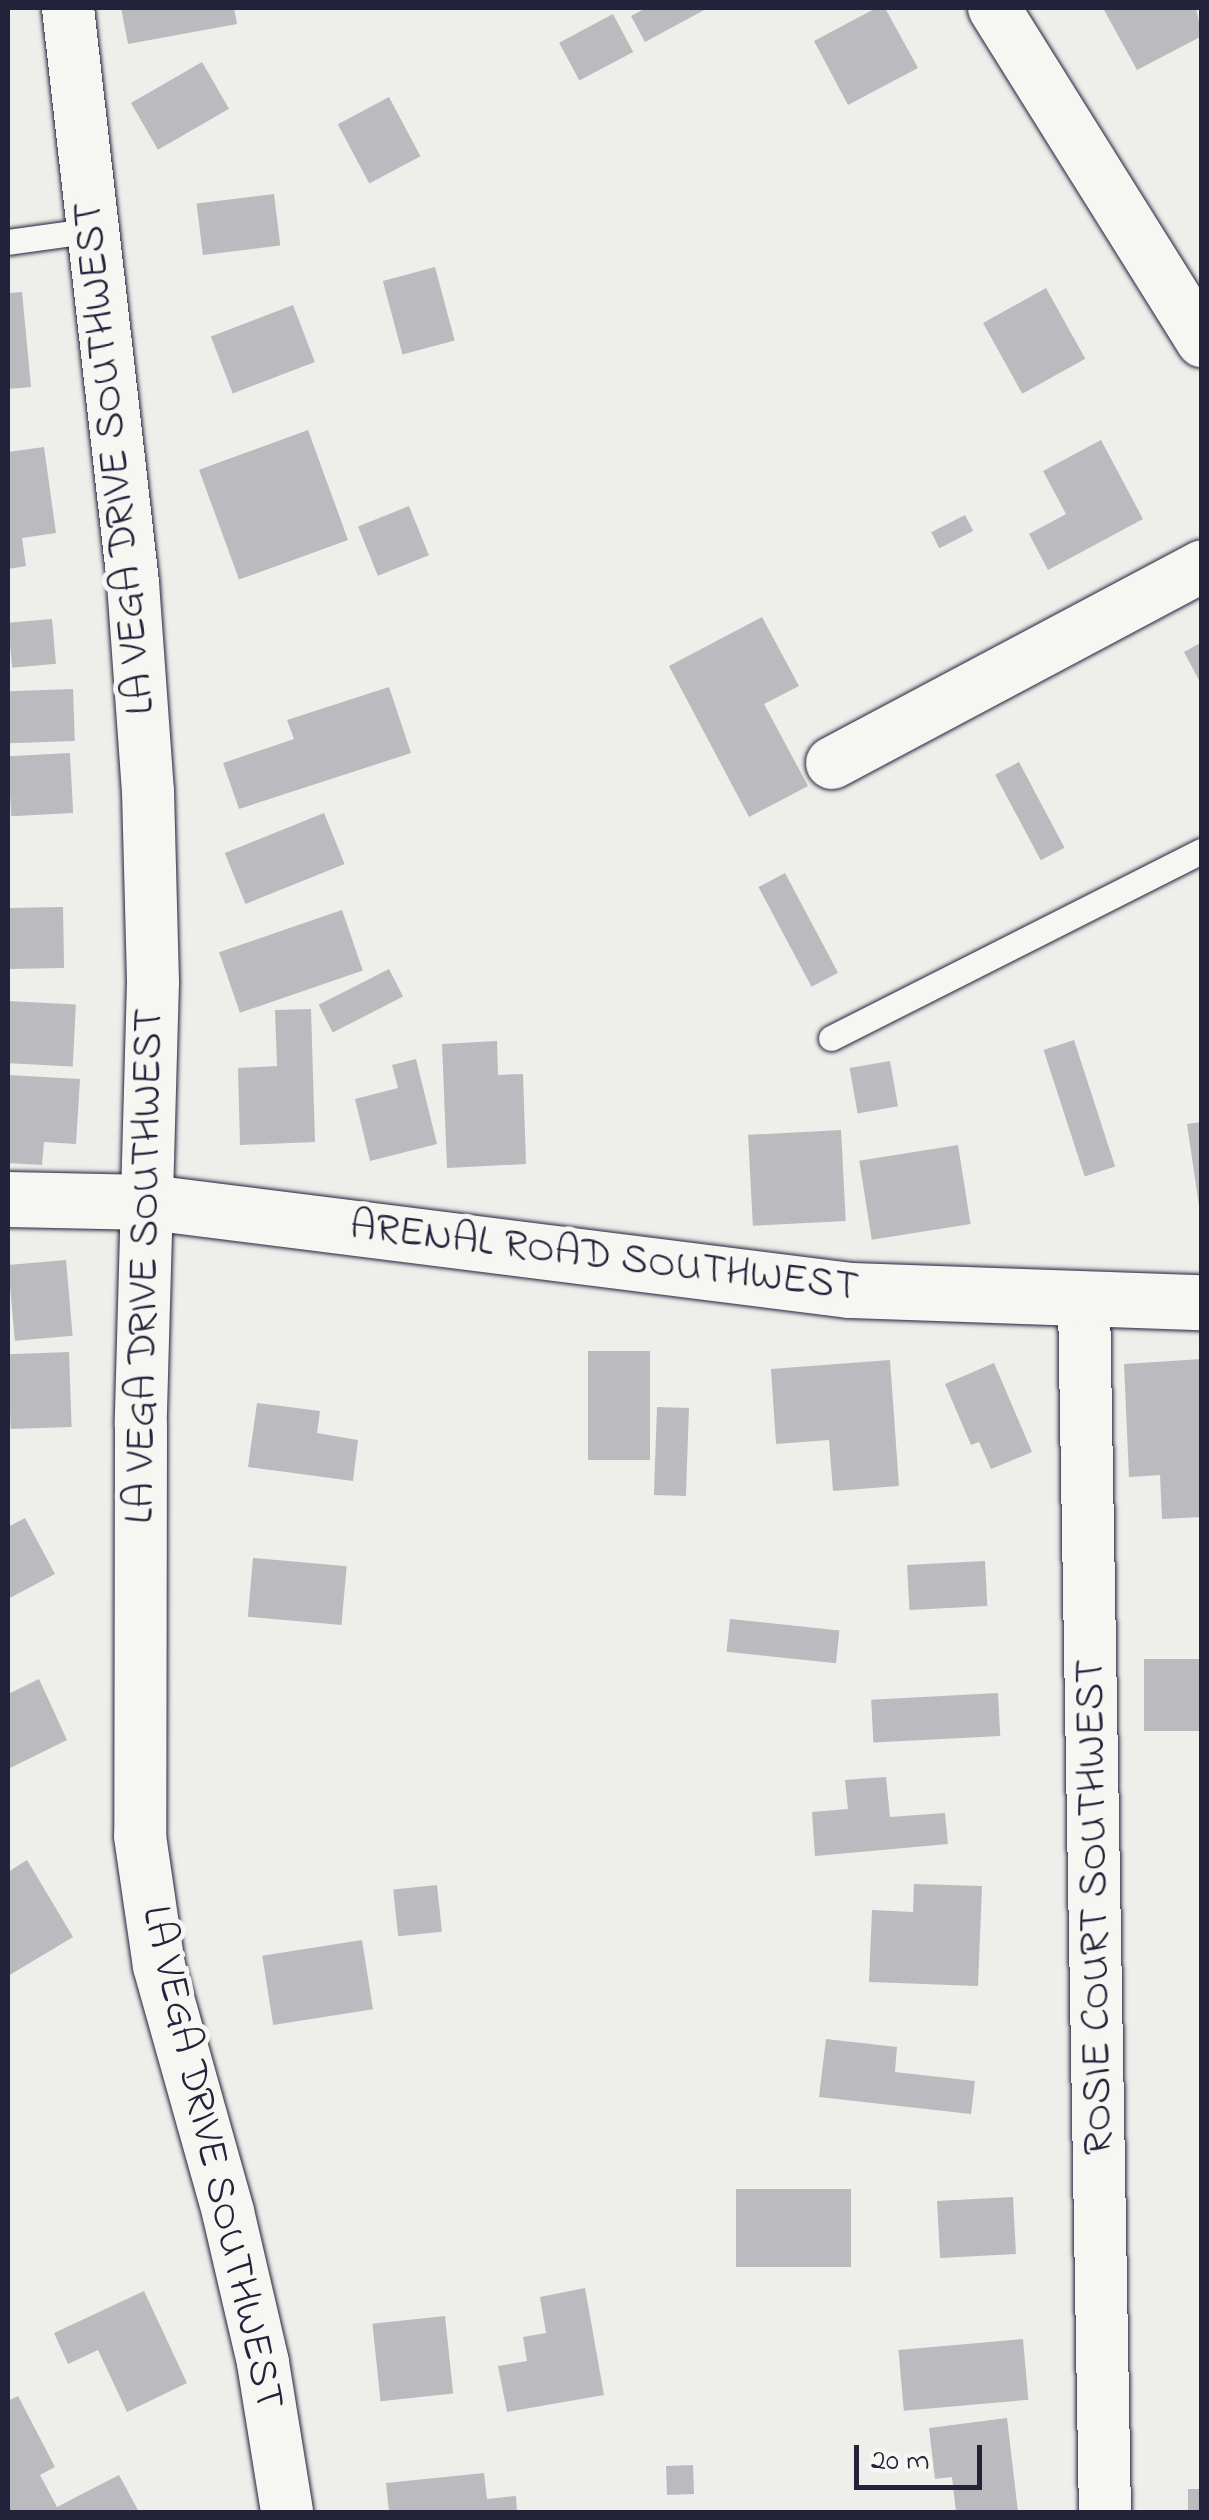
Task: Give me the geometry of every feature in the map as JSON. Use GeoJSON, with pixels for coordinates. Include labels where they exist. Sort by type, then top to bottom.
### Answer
{"type":"FeatureCollection","features":[{"type":"Feature","properties":{"kind":"street","name":"LA VEGA DRIVE SOUTHWEST"},"geometry":{"type":"LineString","coordinates":[[68,8],[133,583],[148,792],[153,982],[140,1424],[140,1836],[158,1966],[228,2212],[263,2363],[286,2512]]}},
{"type":"Feature","properties":{"kind":"street"},"geometry":{"type":"LineString","coordinates":[[994,8],[1202,341]]}},
{"type":"Feature","properties":{"kind":"street"},"geometry":{"type":"LineString","coordinates":[[832,763],[1202,566]]}},
{"type":"Feature","properties":{"kind":"street","name":"ARENAL ROAD SOUTHWEST"},"geometry":{"type":"LineString","coordinates":[[8,1198],[148,1202],[850,1290],[1084,1301],[1202,1302]]}},
{"type":"Feature","properties":{"kind":"street","name":"ROSIE COURT SOUTHWEST"},"geometry":{"type":"LineString","coordinates":[[1084,1301],[1105,2512]]}},
{"type":"Feature","properties":{"kind":"lane"},"geometry":{"type":"LineString","coordinates":[[8,242],[93,230]]}},
{"type":"Feature","properties":{"kind":"lane"},"geometry":{"type":"LineString","coordinates":[[832,1038],[1202,851]]}},
{"type":"Feature","properties":{"kind":"building"},"geometry":{"type":"Polygon","coordinates":[[[121,8],[234,8],[237,24],[128,44],[121,8]]]}},
{"type":"Feature","properties":{"kind":"building"},"geometry":{"type":"Polygon","coordinates":[[[646,8],[708,8],[645,42],[631,16],[646,8]]]}},
{"type":"Feature","properties":{"kind":"building"},"geometry":{"type":"Polygon","coordinates":[[[876,8],[885,8],[918,68],[848,105],[814,41],[876,8]]]}},
{"type":"Feature","properties":{"kind":"building"},"geometry":{"type":"Polygon","coordinates":[[[1103,8],[1196,8],[1202,36],[1137,70],[1103,8]]]}},
{"type":"Feature","properties":{"kind":"building"},"geometry":{"type":"Polygon","coordinates":[[[613,14],[633,52],[579,81],[559,43],[613,14]]]}},
{"type":"Feature","properties":{"kind":"building"},"geometry":{"type":"Polygon","coordinates":[[[202,62],[229,109],[158,150],[131,103],[202,62]]]}},
{"type":"Feature","properties":{"kind":"building"},"geometry":{"type":"Polygon","coordinates":[[[389,97],[420,156],[369,183],[338,124],[389,97]]]}},
{"type":"Feature","properties":{"kind":"building"},"geometry":{"type":"Polygon","coordinates":[[[274,194],[280,246],[203,255],[197,204],[274,194]]]}},
{"type":"Feature","properties":{"kind":"building"},"geometry":{"type":"Polygon","coordinates":[[[435,267],[455,340],[403,354],[383,281],[435,267]]]}},
{"type":"Feature","properties":{"kind":"building"},"geometry":{"type":"Polygon","coordinates":[[[1046,288],[1085,359],[1022,394],[983,323],[1046,288]]]}},
{"type":"Feature","properties":{"kind":"building"},"geometry":{"type":"Polygon","coordinates":[[[22,292],[31,387],[8,389],[8,293],[22,292]]]}},
{"type":"Feature","properties":{"kind":"building"},"geometry":{"type":"Polygon","coordinates":[[[293,305],[315,362],[233,393],[211,337],[293,305]]]}},
{"type":"Feature","properties":{"kind":"building"},"geometry":{"type":"Polygon","coordinates":[[[308,430],[348,540],[239,580],[199,470],[308,430]]]}},
{"type":"Feature","properties":{"kind":"building"},"geometry":{"type":"Polygon","coordinates":[[[1101,440],[1143,519],[1048,570],[1029,534],[1066,514],[1043,471],[1101,440]]]}},
{"type":"Feature","properties":{"kind":"building"},"geometry":{"type":"Polygon","coordinates":[[[44,447],[56,533],[22,538],[26,566],[8,569],[8,452],[44,447]]]}},
{"type":"Feature","properties":{"kind":"building"},"geometry":{"type":"Polygon","coordinates":[[[409,506],[429,555],[378,576],[358,527],[409,506]]]}},
{"type":"Feature","properties":{"kind":"building"},"geometry":{"type":"Polygon","coordinates":[[[965,515],[973,531],[939,548],[931,532],[965,515]]]}},
{"type":"Feature","properties":{"kind":"building"},"geometry":{"type":"Polygon","coordinates":[[[762,617],[799,686],[764,704],[808,786],[749,817],[669,666],[762,617]]]}},
{"type":"Feature","properties":{"kind":"building"},"geometry":{"type":"Polygon","coordinates":[[[52,619],[56,664],[12,668],[8,623],[52,619]]]}},
{"type":"Feature","properties":{"kind":"building"},"geometry":{"type":"Polygon","coordinates":[[[1202,642],[1202,686],[1184,652],[1202,642]]]}},
{"type":"Feature","properties":{"kind":"building"},"geometry":{"type":"Polygon","coordinates":[[[389,687],[411,753],[239,809],[223,763],[294,739],[287,720],[389,687]]]}},
{"type":"Feature","properties":{"kind":"building"},"geometry":{"type":"Polygon","coordinates":[[[73,689],[75,741],[10,743],[8,691],[73,689]]]}},
{"type":"Feature","properties":{"kind":"building"},"geometry":{"type":"Polygon","coordinates":[[[70,753],[73,813],[11,816],[8,756],[70,753]]]}},
{"type":"Feature","properties":{"kind":"building"},"geometry":{"type":"Polygon","coordinates":[[[1019,762],[1065,848],[1041,860],[995,775],[1019,762]]]}},
{"type":"Feature","properties":{"kind":"building"},"geometry":{"type":"Polygon","coordinates":[[[324,813],[345,864],[245,904],[225,853],[324,813]]]}},
{"type":"Feature","properties":{"kind":"building"},"geometry":{"type":"Polygon","coordinates":[[[785,873],[838,973],[812,987],[759,887],[785,873]]]}},
{"type":"Feature","properties":{"kind":"building"},"geometry":{"type":"Polygon","coordinates":[[[63,907],[64,968],[9,969],[8,908],[63,907]]]}},
{"type":"Feature","properties":{"kind":"building"},"geometry":{"type":"Polygon","coordinates":[[[342,910],[363,971],[240,1013],[219,952],[342,910]]]}},
{"type":"Feature","properties":{"kind":"building"},"geometry":{"type":"Polygon","coordinates":[[[389,969],[403,997],[333,1032],[319,1005],[389,969]]]}},
{"type":"Feature","properties":{"kind":"building"},"geometry":{"type":"Polygon","coordinates":[[[8,1001],[76,1005],[73,1066],[8,1063],[8,1001]]]}},
{"type":"Feature","properties":{"kind":"building"},"geometry":{"type":"Polygon","coordinates":[[[311,1009],[315,1142],[240,1145],[238,1068],[277,1066],[275,1010],[311,1009]]]}},
{"type":"Feature","properties":{"kind":"building"},"geometry":{"type":"Polygon","coordinates":[[[1074,1040],[1115,1166],[1085,1176],[1044,1050],[1074,1040]]]}},
{"type":"Feature","properties":{"kind":"building"},"geometry":{"type":"Polygon","coordinates":[[[497,1041],[498,1075],[523,1074],[526,1164],[447,1168],[442,1044],[497,1041]]]}},
{"type":"Feature","properties":{"kind":"building"},"geometry":{"type":"Polygon","coordinates":[[[416,1059],[437,1144],[370,1161],[355,1099],[398,1088],[392,1065],[416,1059]]]}},
{"type":"Feature","properties":{"kind":"building"},"geometry":{"type":"Polygon","coordinates":[[[890,1061],[898,1106],[858,1113],[850,1068],[890,1061]]]}},
{"type":"Feature","properties":{"kind":"building"},"geometry":{"type":"Polygon","coordinates":[[[8,1075],[80,1079],[76,1144],[44,1142],[42,1165],[8,1163],[8,1075]]]}},
{"type":"Feature","properties":{"kind":"building"},"geometry":{"type":"Polygon","coordinates":[[[1202,1122],[1202,1206],[1199,1206],[1187,1124],[1202,1122]]]}},
{"type":"Feature","properties":{"kind":"building"},"geometry":{"type":"Polygon","coordinates":[[[841,1130],[846,1221],[753,1226],[748,1135],[841,1130]]]}},
{"type":"Feature","properties":{"kind":"building"},"geometry":{"type":"Polygon","coordinates":[[[958,1145],[971,1224],[872,1240],[859,1161],[958,1145]]]}},
{"type":"Feature","properties":{"kind":"building"},"geometry":{"type":"Polygon","coordinates":[[[66,1260],[73,1336],[15,1341],[8,1265],[66,1260]]]}},
{"type":"Feature","properties":{"kind":"building"},"geometry":{"type":"Polygon","coordinates":[[[588,1351],[650,1351],[650,1460],[588,1460],[588,1351]]]}},
{"type":"Feature","properties":{"kind":"building"},"geometry":{"type":"Polygon","coordinates":[[[69,1352],[72,1427],[11,1429],[8,1354],[69,1352]]]}},
{"type":"Feature","properties":{"kind":"building"},"geometry":{"type":"Polygon","coordinates":[[[1202,1359],[1202,1517],[1162,1519],[1160,1475],[1129,1477],[1124,1364],[1202,1359]]]}},
{"type":"Feature","properties":{"kind":"building"},"geometry":{"type":"Polygon","coordinates":[[[890,1360],[899,1486],[833,1491],[829,1440],[776,1444],[771,1369],[890,1360]]]}},
{"type":"Feature","properties":{"kind":"building"},"geometry":{"type":"Polygon","coordinates":[[[994,1363],[1032,1452],[991,1469],[979,1442],[971,1445],[945,1384],[994,1363]]]}},
{"type":"Feature","properties":{"kind":"building"},"geometry":{"type":"Polygon","coordinates":[[[257,1403],[320,1411],[317,1433],[358,1440],[353,1481],[248,1467],[257,1403]]]}},
{"type":"Feature","properties":{"kind":"building"},"geometry":{"type":"Polygon","coordinates":[[[657,1407],[689,1408],[686,1496],[654,1495],[657,1407]]]}},
{"type":"Feature","properties":{"kind":"building"},"geometry":{"type":"Polygon","coordinates":[[[25,1518],[55,1574],[8,1599],[8,1527],[25,1518]]]}},
{"type":"Feature","properties":{"kind":"building"},"geometry":{"type":"Polygon","coordinates":[[[253,1558],[347,1566],[342,1625],[248,1617],[253,1558]]]}},
{"type":"Feature","properties":{"kind":"building"},"geometry":{"type":"Polygon","coordinates":[[[985,1561],[987,1606],[909,1610],[907,1565],[985,1561]]]}},
{"type":"Feature","properties":{"kind":"building"},"geometry":{"type":"Polygon","coordinates":[[[730,1619],[839,1630],[836,1663],[727,1652],[730,1619]]]}},
{"type":"Feature","properties":{"kind":"building"},"geometry":{"type":"Polygon","coordinates":[[[1144,1659],[1202,1659],[1202,1731],[1144,1731],[1144,1659]]]}},
{"type":"Feature","properties":{"kind":"building"},"geometry":{"type":"Polygon","coordinates":[[[39,1679],[67,1740],[8,1769],[8,1694],[39,1679]]]}},
{"type":"Feature","properties":{"kind":"building"},"geometry":{"type":"Polygon","coordinates":[[[998,1693],[1000,1736],[873,1743],[871,1700],[998,1693]]]}},
{"type":"Feature","properties":{"kind":"building"},"geometry":{"type":"Polygon","coordinates":[[[886,1777],[890,1817],[945,1813],[948,1844],[815,1856],[812,1812],[848,1809],[845,1780],[886,1777]]]}},
{"type":"Feature","properties":{"kind":"building"},"geometry":{"type":"Polygon","coordinates":[[[27,1860],[73,1937],[8,1976],[8,1872],[27,1860]]]}},
{"type":"Feature","properties":{"kind":"building"},"geometry":{"type":"Polygon","coordinates":[[[914,1884],[982,1886],[978,1986],[869,1982],[872,1910],[913,1912],[914,1884]]]}},
{"type":"Feature","properties":{"kind":"building"},"geometry":{"type":"Polygon","coordinates":[[[437,1885],[442,1932],[398,1936],[393,1890],[437,1885]]]}},
{"type":"Feature","properties":{"kind":"building"},"geometry":{"type":"Polygon","coordinates":[[[362,1940],[373,2009],[273,2025],[262,1956],[362,1940]]]}},
{"type":"Feature","properties":{"kind":"building"},"geometry":{"type":"Polygon","coordinates":[[[826,2039],[897,2047],[895,2072],[975,2081],[971,2114],[819,2097],[826,2039]]]}},
{"type":"Feature","properties":{"kind":"building"},"geometry":{"type":"Polygon","coordinates":[[[736,2189],[851,2189],[851,2267],[736,2267],[736,2189]]]}},
{"type":"Feature","properties":{"kind":"building"},"geometry":{"type":"Polygon","coordinates":[[[1013,2197],[1016,2254],[940,2258],[937,2201],[1013,2197]]]}},
{"type":"Feature","properties":{"kind":"building"},"geometry":{"type":"Polygon","coordinates":[[[585,2288],[604,2395],[507,2412],[498,2366],[527,2361],[523,2337],[546,2333],[540,2297],[585,2288]]]}},
{"type":"Feature","properties":{"kind":"building"},"geometry":{"type":"Polygon","coordinates":[[[144,2291],[187,2383],[127,2412],[98,2350],[68,2364],[54,2333],[144,2291]]]}},
{"type":"Feature","properties":{"kind":"building"},"geometry":{"type":"Polygon","coordinates":[[[445,2316],[453,2394],[381,2401],[372,2324],[445,2316]]]}},
{"type":"Feature","properties":{"kind":"building"},"geometry":{"type":"Polygon","coordinates":[[[1023,2339],[1028,2400],[904,2411],[898,2350],[1023,2339]]]}},
{"type":"Feature","properties":{"kind":"building"},"geometry":{"type":"Polygon","coordinates":[[[18,2396],[55,2467],[40,2475],[57,2507],[119,2475],[139,2512],[8,2512],[8,2401],[18,2396]]]}},
{"type":"Feature","properties":{"kind":"building"},"geometry":{"type":"Polygon","coordinates":[[[1007,2418],[1018,2512],[956,2512],[952,2477],[935,2479],[929,2428],[1007,2418]]]}},
{"type":"Feature","properties":{"kind":"building"},"geometry":{"type":"Polygon","coordinates":[[[693,2465],[694,2494],[667,2495],[666,2466],[693,2465]]]}},
{"type":"Feature","properties":{"kind":"building"},"geometry":{"type":"Polygon","coordinates":[[[484,2473],[487,2499],[516,2496],[517,2512],[389,2512],[386,2483],[484,2473]]]}},
{"type":"Feature","properties":{"kind":"building"},"geometry":{"type":"Polygon","coordinates":[[[1188,2489],[1202,2489],[1202,2512],[1188,2512],[1188,2489]]]}}]}
